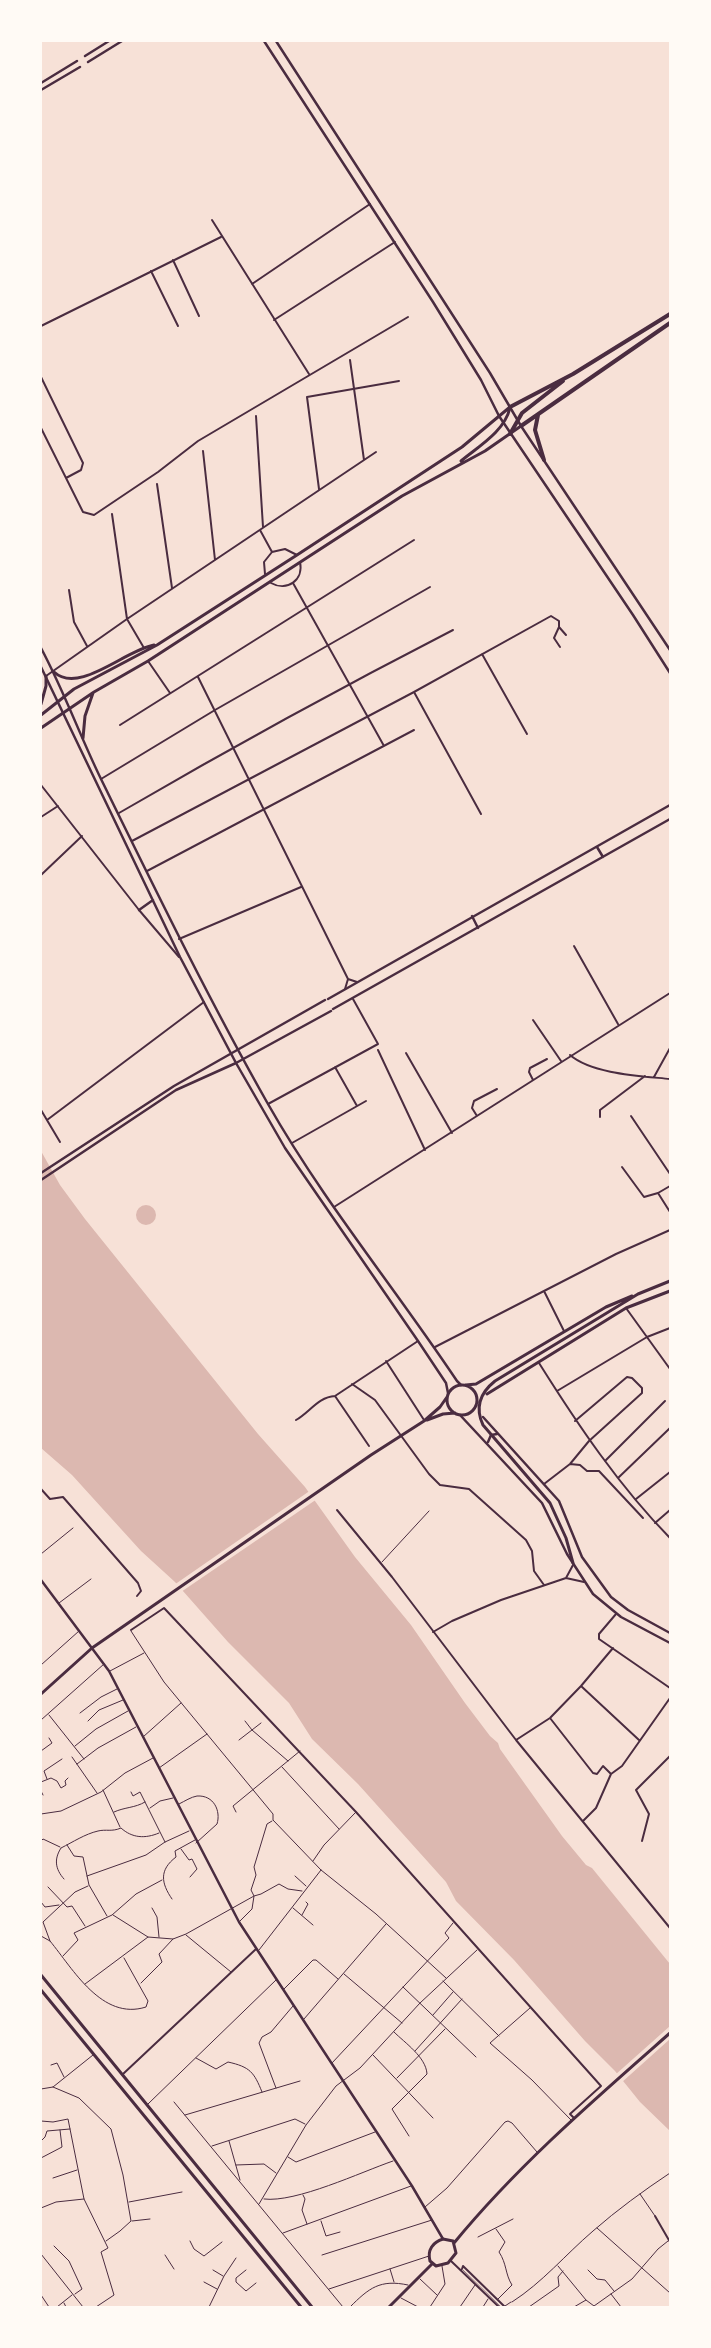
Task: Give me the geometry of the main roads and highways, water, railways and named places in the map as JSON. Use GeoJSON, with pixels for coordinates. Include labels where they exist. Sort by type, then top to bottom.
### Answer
{"type":"FeatureCollection","features":[{"type":"Feature","properties":{"kind":"highway"},"geometry":{"type":"LineString","coordinates":[[510,407],[573,374],[670,314]]}},
{"type":"Feature","properties":{"kind":"highway"},"geometry":{"type":"LineString","coordinates":[[521,426],[670,322]]}},
{"type":"Feature","properties":{"kind":"highway"},"geometry":{"type":"LineString","coordinates":[[510,434],[517,420],[529,407],[573,374]]}},
{"type":"Feature","properties":{"kind":"highway"},"geometry":{"type":"LineString","coordinates":[[538,414],[535,430],[544,460]]}},
{"type":"Feature","properties":{"kind":"main road"},"geometry":{"type":"LineString","coordinates":[[85,56],[109,41]]}},
{"type":"Feature","properties":{"kind":"main road"},"geometry":{"type":"LineString","coordinates":[[88,62],[122,41]]}},
{"type":"Feature","properties":{"kind":"main road"},"geometry":{"type":"LineString","coordinates":[[264,41],[359,184],[481,380],[510,434],[628,606],[670,673]]}},
{"type":"Feature","properties":{"kind":"main road"},"geometry":{"type":"LineString","coordinates":[[276,41],[490,373],[517,420],[670,650]]}},
{"type":"Feature","properties":{"kind":"main road"},"geometry":{"type":"LineString","coordinates":[[41,83],[76,61]]}},
{"type":"Feature","properties":{"kind":"main road"},"geometry":{"type":"LineString","coordinates":[[41,90],[80,67]]}},
{"type":"Feature","properties":{"kind":"main road"},"geometry":{"type":"LineString","coordinates":[[338,152],[344,148]]}},
{"type":"Feature","properties":{"kind":"main road"},"geometry":{"type":"LineString","coordinates":[[359,184],[365,180]]}},
{"type":"Feature","properties":{"kind":"main road"},"geometry":{"type":"LineString","coordinates":[[41,714],[65,695],[158,645],[297,556],[462,447],[510,407]]}},
{"type":"Feature","properties":{"kind":"main road"},"geometry":{"type":"LineString","coordinates":[[457,464],[495,433],[504,423],[510,407]]}},
{"type":"Feature","properties":{"kind":"main road"},"geometry":{"type":"LineString","coordinates":[[41,728],[94,692],[148,660],[402,496],[457,464],[485,451],[521,426]]}},
{"type":"Feature","properties":{"kind":"main road"},"geometry":{"type":"LineString","coordinates":[[54,672],[64,679],[79,679],[144,648],[158,645]]}},
{"type":"Feature","properties":{"kind":"main road"},"geometry":{"type":"LineString","coordinates":[[41,648],[180,939],[268,1104],[334,1207],[456,1381],[477,1395],[476,1406],[469,1412],[443,1414],[424,1421]]}},
{"type":"Feature","properties":{"kind":"main road"},"geometry":{"type":"LineString","coordinates":[[41,667],[180,957],[236,1063],[285,1148],[446,1383],[448,1407],[458,1414],[488,1444],[542,1503],[573,1563],[592,1594],[616,1614],[670,1644]]}},
{"type":"Feature","properties":{"kind":"main road"},"geometry":{"type":"LineString","coordinates":[[41,704],[46,686],[46,676]]}},
{"type":"Feature","properties":{"kind":"main road"},"geometry":{"type":"LineString","coordinates":[[83,738],[85,716],[94,692]]}},
{"type":"Feature","properties":{"kind":"main road"},"geometry":{"type":"LineString","coordinates":[[41,1173],[174,1086],[670,805]]}},
{"type":"Feature","properties":{"kind":"main road"},"geometry":{"type":"LineString","coordinates":[[41,1180],[176,1090],[244,1059],[670,819]]}},
{"type":"Feature","properties":{"kind":"main road"},"geometry":{"type":"LineString","coordinates":[[597,847],[603,857]]}},
{"type":"Feature","properties":{"kind":"main road"},"geometry":{"type":"LineString","coordinates":[[138,910],[153,900]]}},
{"type":"Feature","properties":{"kind":"main road"},"geometry":{"type":"LineString","coordinates":[[472,916],[478,928]]}},
{"type":"Feature","properties":{"kind":"main road"},"geometry":{"type":"LineString","coordinates":[[41,1694],[92,1648],[371,1455],[424,1421],[440,1407],[453,1387],[476,1384],[606,1307],[670,1281]]}},
{"type":"Feature","properties":{"kind":"main road"},"geometry":{"type":"LineString","coordinates":[[487,1394],[626,1308],[670,1290]]}},
{"type":"Feature","properties":{"kind":"main road"},"geometry":{"type":"LineString","coordinates":[[573,1563],[566,1538],[546,1498],[483,1426],[479,1411],[480,1401],[486,1390],[495,1381],[638,1294]]}},
{"type":"Feature","properties":{"kind":"main road"},"geometry":{"type":"LineString","coordinates":[[484,1417],[559,1501],[582,1558],[611,1597],[628,1610],[670,1633]]}},
{"type":"Feature","properties":{"kind":"main road"},"geometry":{"type":"LineString","coordinates":[[488,1444],[489,1436],[498,1434]]}},
{"type":"Feature","properties":{"kind":"main road"},"geometry":{"type":"LineString","coordinates":[[41,1580],[109,1671],[173,1798],[239,1922],[344,2080],[412,2186],[443,2239]]}},
{"type":"Feature","properties":{"kind":"main road"},"geometry":{"type":"LineString","coordinates":[[41,1975],[312,2307]]}},
{"type":"Feature","properties":{"kind":"main road"},"geometry":{"type":"LineString","coordinates":[[41,1990],[43,1996],[301,2307]]}},
{"type":"Feature","properties":{"kind":"main road"},"geometry":{"type":"LineString","coordinates":[[454,2243],[492,2199],[538,2153],[578,2114],[670,2032]]}},
{"type":"Feature","properties":{"kind":"main road"},"geometry":{"type":"LineString","coordinates":[[443,2239],[450,2239],[454,2243],[456,2251],[451,2261],[442,2266],[432,2264],[428,2256],[434,2244],[443,2239]]}},
{"type":"Feature","properties":{"kind":"main road"},"geometry":{"type":"LineString","coordinates":[[390,2307],[432,2264]]}},
{"type":"Feature","properties":{"kind":"tram line"},"geometry":{"type":"LineString","coordinates":[[463,2270],[501,2307]]}}]}
